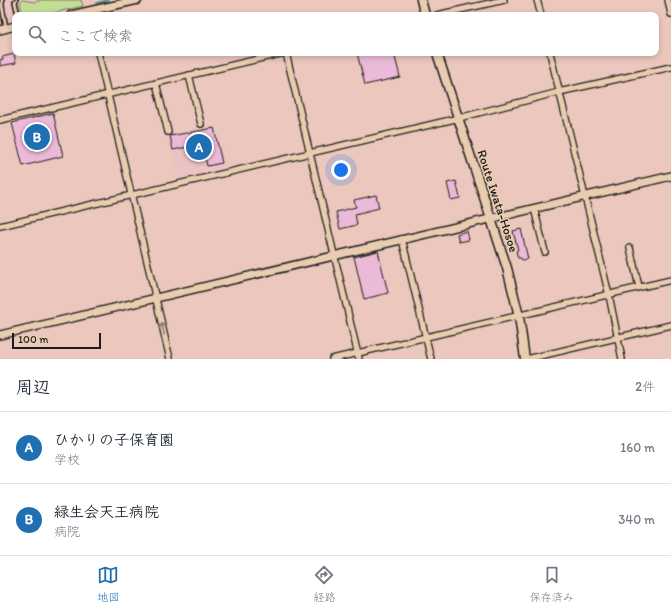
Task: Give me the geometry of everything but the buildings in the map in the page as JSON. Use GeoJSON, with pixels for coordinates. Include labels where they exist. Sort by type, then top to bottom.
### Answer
{"type":"FeatureCollection","features":[{"type":"Feature","properties":{"kind":"main road"},"geometry":{"type":"LineString","coordinates":[[421,0],[424,12]]}},
{"type":"Feature","properties":{"kind":"main road","name":"Route Iwata-Hosoe"},"geometry":{"type":"LineString","coordinates":[[438,56],[507,268],[526,359]]}},
{"type":"Feature","properties":{"kind":"street"},"geometry":{"type":"LineString","coordinates":[[92,12],[138,0]]}},
{"type":"Feature","properties":{"kind":"street"},"geometry":{"type":"LineString","coordinates":[[450,12],[504,0]]}},
{"type":"Feature","properties":{"kind":"street"},"geometry":{"type":"LineString","coordinates":[[537,0],[540,12]]}},
{"type":"Feature","properties":{"kind":"street"},"geometry":{"type":"LineString","coordinates":[[668,0],[671,14]]}},
{"type":"Feature","properties":{"kind":"street"},"geometry":{"type":"LineString","coordinates":[[99,56],[170,359]]}},
{"type":"Feature","properties":{"kind":"street"},"geometry":{"type":"LineString","coordinates":[[0,120],[156,82],[272,56]]}},
{"type":"Feature","properties":{"kind":"street"},"geometry":{"type":"LineString","coordinates":[[286,56],[358,356]]}},
{"type":"Feature","properties":{"kind":"street"},"geometry":{"type":"LineString","coordinates":[[551,56],[609,295],[622,359]]}},
{"type":"Feature","properties":{"kind":"street"},"geometry":{"type":"LineString","coordinates":[[0,226],[459,118],[560,92],[671,67]]}},
{"type":"Feature","properties":{"kind":"street"},"geometry":{"type":"LineString","coordinates":[[189,75],[200,124]]}},
{"type":"Feature","properties":{"kind":"street"},"geometry":{"type":"LineString","coordinates":[[156,82],[168,132]]}},
{"type":"Feature","properties":{"kind":"street"},"geometry":{"type":"LineString","coordinates":[[0,335],[214,283],[671,176]]}},
{"type":"Feature","properties":{"kind":"street"},"geometry":{"type":"LineString","coordinates":[[534,208],[545,252]]}},
{"type":"Feature","properties":{"kind":"street"},"geometry":{"type":"LineString","coordinates":[[402,239],[431,359]]}},
{"type":"Feature","properties":{"kind":"street"},"geometry":{"type":"LineString","coordinates":[[630,248],[639,288]]}},
{"type":"Feature","properties":{"kind":"street"},"geometry":{"type":"LineString","coordinates":[[332,359],[358,356],[425,337],[671,280]]}},
{"type":"Feature","properties":{"kind":"street"},"geometry":{"type":"LineString","coordinates":[[526,359],[671,325]]}},
{"type":"Feature","properties":{"kind":"lane"},"geometry":{"type":"LineString","coordinates":[[2,0],[3,29]]}},
{"type":"Feature","properties":{"kind":"lane"},"geometry":{"type":"LineString","coordinates":[[16,0],[15,2],[17,12]]}},
{"type":"Feature","properties":{"kind":"shaded area"},"geometry":{"type":"Polygon","coordinates":[[[0,0],[96,0],[42,12],[12,12],[12,19],[0,21],[0,0]]]}},
{"type":"Feature","properties":{"kind":"shaded area"},"geometry":{"type":"Polygon","coordinates":[[[215,125],[226,170],[178,182],[168,136],[215,125]]]}},
{"type":"Feature","properties":{"kind":"green space"},"geometry":{"type":"Polygon","coordinates":[[[22,0],[34,2],[42,0],[81,0],[83,6],[57,12],[22,12],[20,3],[22,0]]]}},
{"type":"Feature","properties":{"kind":"waterway"},"geometry":{"type":"LineString","coordinates":[[97,3],[109,0]]}},
{"type":"Feature","properties":{"kind":"place","name":"緑生会天王病院"},"geometry":{"type":"Point","coordinates":[37,137]}},
{"type":"Feature","properties":{"kind":"place","name":"ひかりの子保育園"},"geometry":{"type":"Point","coordinates":[199,147]}}]}
